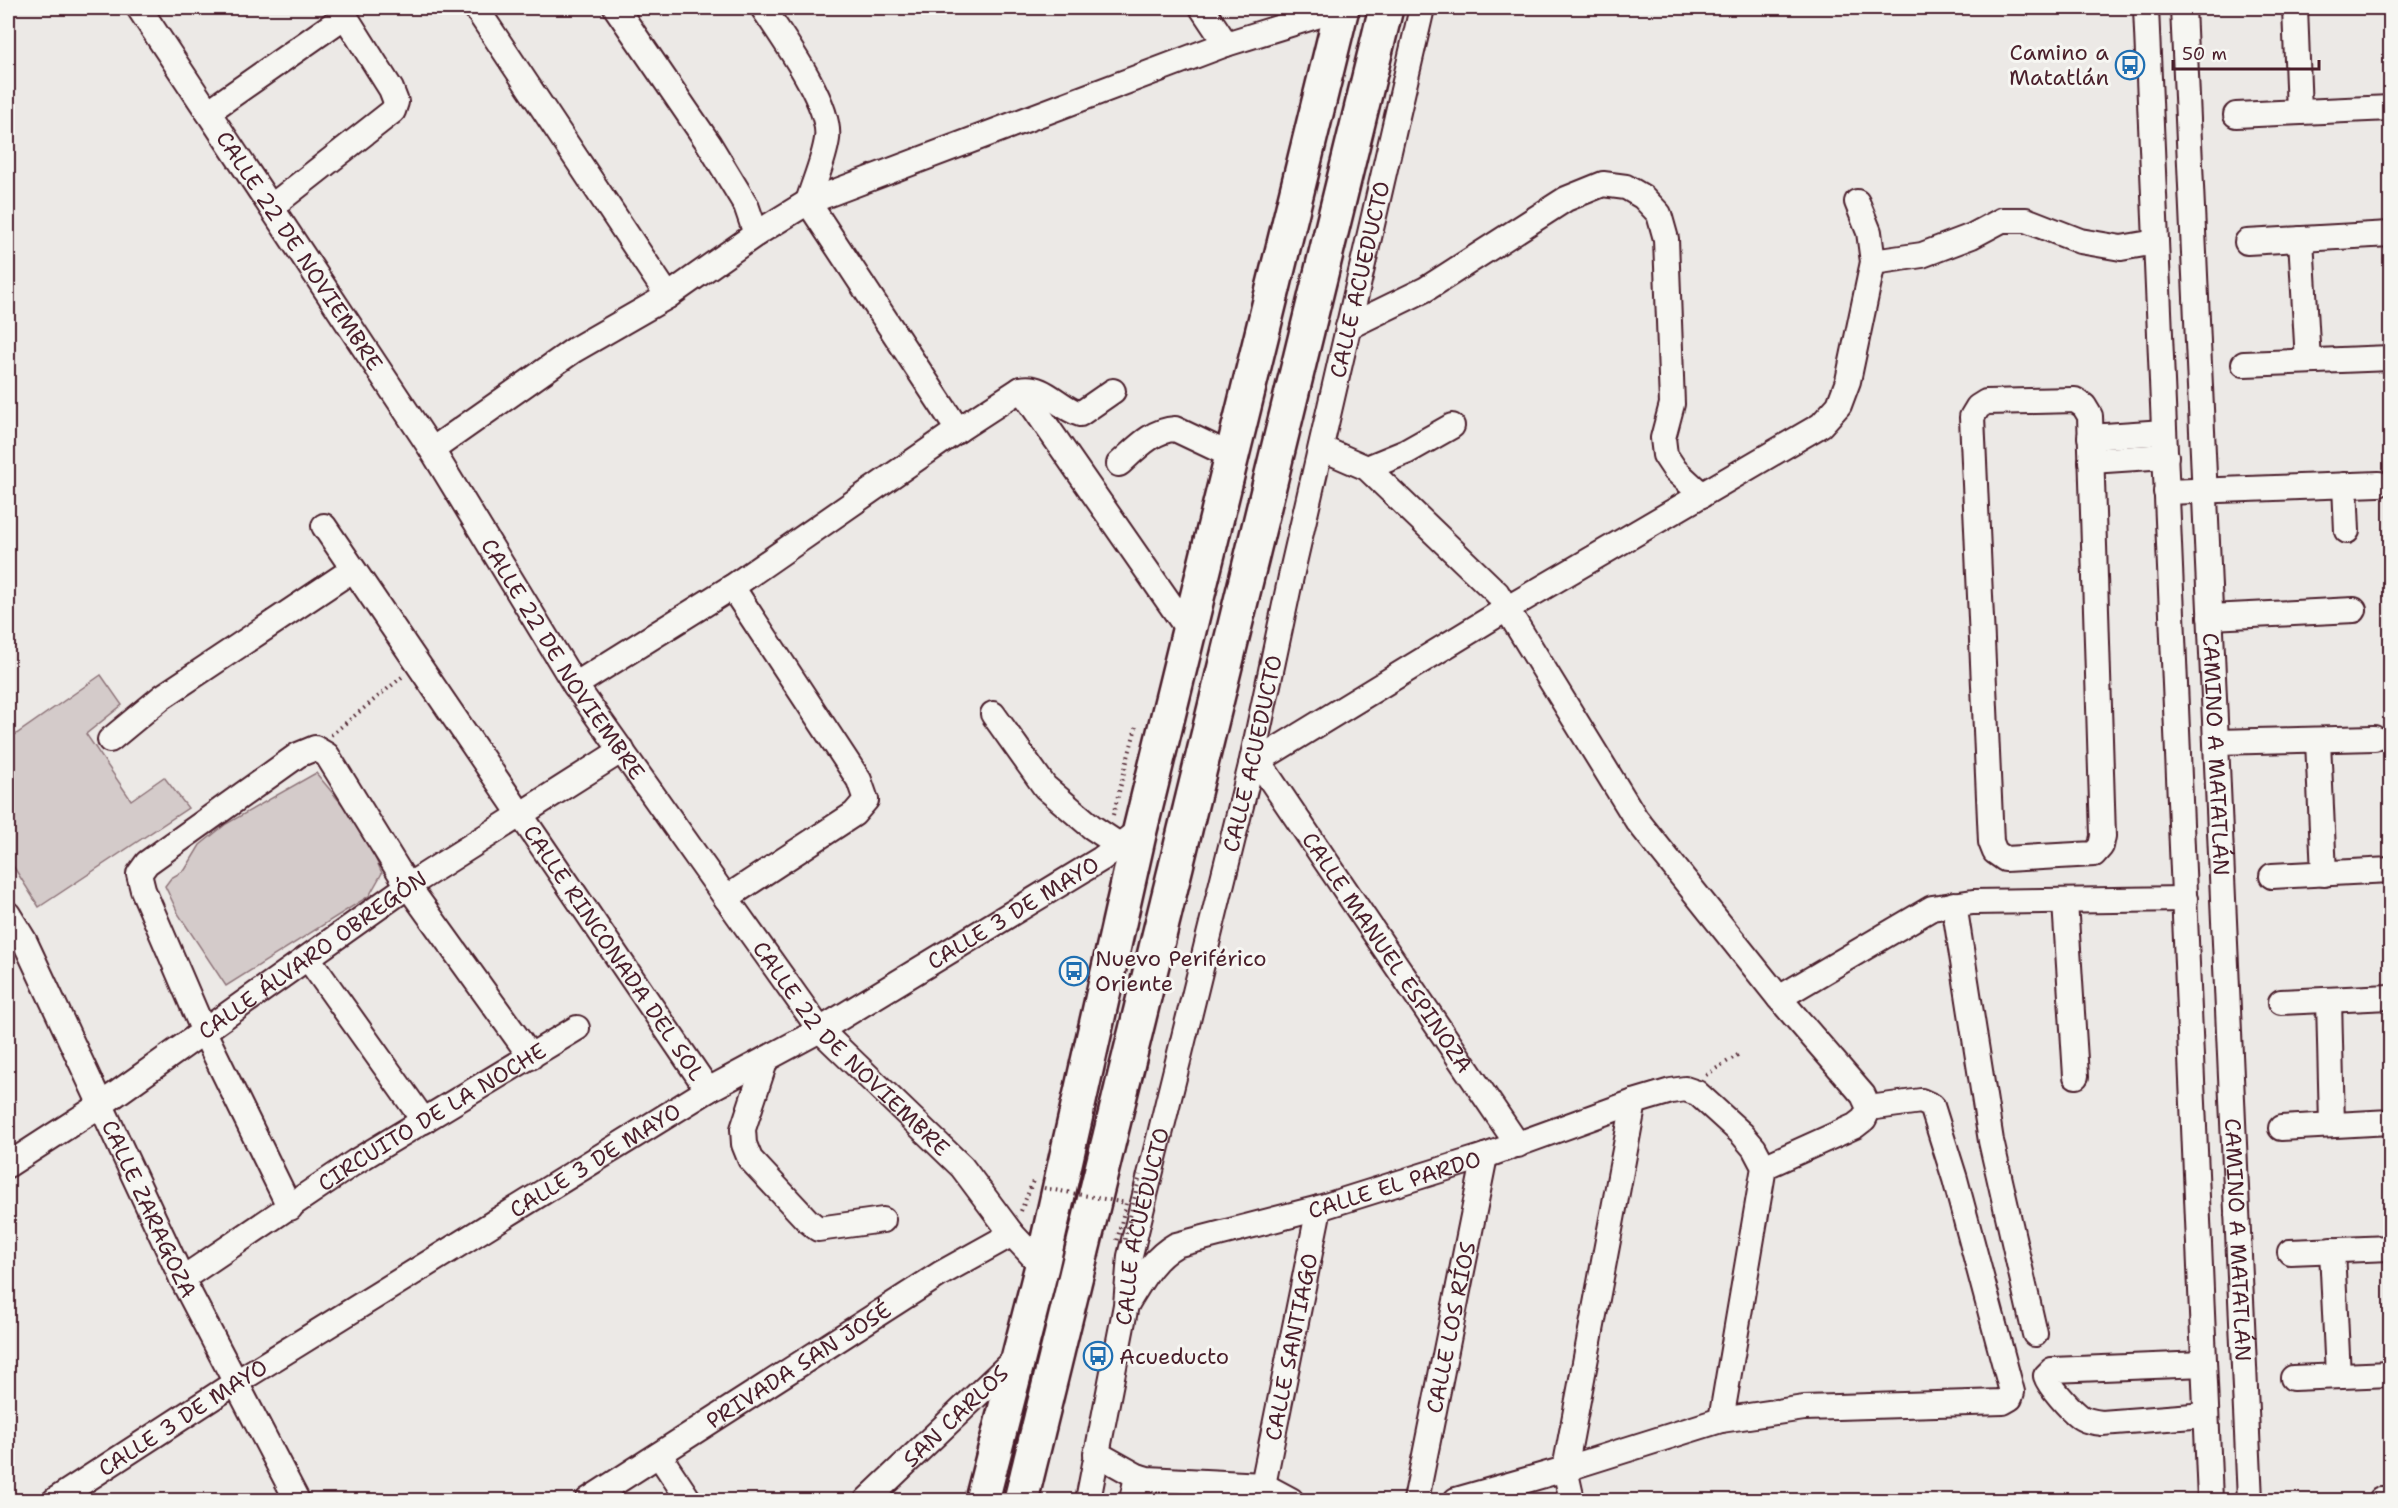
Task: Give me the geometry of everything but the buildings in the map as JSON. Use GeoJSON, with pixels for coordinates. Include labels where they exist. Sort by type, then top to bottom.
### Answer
{"type":"FeatureCollection","features":[{"type":"Feature","properties":{"kind":"highway"},"geometry":{"type":"LineString","coordinates":[[982,1500],[1042,1266],[1130,838],[1189,631],[1342,8]]}},
{"type":"Feature","properties":{"kind":"highway"},"geometry":{"type":"LineString","coordinates":[[1022,1500],[1386,8]]}},
{"type":"Feature","properties":{"kind":"street"},"geometry":{"type":"LineString","coordinates":[[476,8],[668,296]]}},
{"type":"Feature","properties":{"kind":"street"},"geometry":{"type":"LineString","coordinates":[[616,8],[709,144],[746,205],[756,234]]}},
{"type":"Feature","properties":{"kind":"street"},"geometry":{"type":"LineString","coordinates":[[764,8],[811,86],[825,116],[827,138],[808,202],[958,430]]}},
{"type":"Feature","properties":{"kind":"street"},"geometry":{"type":"LineString","coordinates":[[1202,8],[1226,44]]}},
{"type":"Feature","properties":{"kind":"street"},"geometry":{"type":"LineString","coordinates":[[432,450],[574,350],[668,296],[756,234],[808,202],[1226,44],[1342,8]]}},
{"type":"Feature","properties":{"kind":"street","name":"CALLE ACUEDUCTO"},"geometry":{"type":"LineString","coordinates":[[1088,1500],[1126,1305],[1130,1256],[1255,763],[1321,448],[1422,8]]}},
{"type":"Feature","properties":{"kind":"street","name":"CAMINO A MATATLÁN"},"geometry":{"type":"LineString","coordinates":[[2145,8],[2210,1500]]}},
{"type":"Feature","properties":{"kind":"street","name":"CAMINO A MATATLÁN"},"geometry":{"type":"LineString","coordinates":[[2183,8],[2250,1500]]}},
{"type":"Feature","properties":{"kind":"street"},"geometry":{"type":"LineString","coordinates":[[2295,8],[2299,112]]}},
{"type":"Feature","properties":{"kind":"street","name":"CALLE 22 DE NOVIEMBRE"},"geometry":{"type":"LineString","coordinates":[[148,11],[208,112],[432,450],[575,685],[820,1030],[962,1167],[1012,1234],[1042,1266]]}},
{"type":"Feature","properties":{"kind":"street"},"geometry":{"type":"LineString","coordinates":[[208,112],[343,12],[391,89],[396,102],[393,111],[271,207]]}},
{"type":"Feature","properties":{"kind":"street"},"geometry":{"type":"LineString","coordinates":[[2236,115],[2391,108]]}},
{"type":"Feature","properties":{"kind":"street"},"geometry":{"type":"LineString","coordinates":[[1348,327],[1426,289],[1566,199],[1603,184],[1626,187],[1643,197],[1659,214],[1666,238],[1671,404],[1663,438],[1665,455],[1675,470],[1702,495]]}},
{"type":"Feature","properties":{"kind":"street"},"geometry":{"type":"LineString","coordinates":[[1255,763],[1508,608],[1821,425],[1839,405],[1848,381],[1873,262],[1869,232],[1857,202]]}},
{"type":"Feature","properties":{"kind":"street"},"geometry":{"type":"LineString","coordinates":[[1873,262],[1922,255],[1972,236],[2002,220],[2026,220],[2080,241],[2121,248],[2156,242]]}},
{"type":"Feature","properties":{"kind":"street"},"geometry":{"type":"LineString","coordinates":[[2247,242],[2391,234]]}},
{"type":"Feature","properties":{"kind":"street"},"geometry":{"type":"LineString","coordinates":[[2301,239],[2308,361]]}},
{"type":"Feature","properties":{"kind":"street"},"geometry":{"type":"LineString","coordinates":[[2244,364],[2391,358]]}},
{"type":"Feature","properties":{"kind":"street"},"geometry":{"type":"LineString","coordinates":[[575,685],[732,586],[1021,389],[1030,387],[1039,390],[1080,414],[1113,391]]}},
{"type":"Feature","properties":{"kind":"street"},"geometry":{"type":"LineString","coordinates":[[1021,389],[1189,631]]}},
{"type":"Feature","properties":{"kind":"street"},"geometry":{"type":"LineString","coordinates":[[2075,400],[2084,406],[2090,416],[2091,461],[2102,846],[2094,854],[2004,859],[1995,852],[1991,842],[1972,417],[1978,407],[1986,402],[2075,400]]}},
{"type":"Feature","properties":{"kind":"street"},"geometry":{"type":"LineString","coordinates":[[1367,468],[1406,452],[1452,426]]}},
{"type":"Feature","properties":{"kind":"street"},"geometry":{"type":"LineString","coordinates":[[1119,464],[1153,435],[1165,429],[1175,429],[1232,456]]}},
{"type":"Feature","properties":{"kind":"street"},"geometry":{"type":"LineString","coordinates":[[2090,437],[2164,432]]}},
{"type":"Feature","properties":{"kind":"street"},"geometry":{"type":"LineString","coordinates":[[1321,448],[1367,468],[1497,593],[1636,819],[1779,998],[1863,1095],[1869,1108],[1864,1119],[1855,1126],[1759,1158]]}},
{"type":"Feature","properties":{"kind":"street"},"geometry":{"type":"LineString","coordinates":[[2091,461],[2166,456]]}},
{"type":"Feature","properties":{"kind":"street"},"geometry":{"type":"LineString","coordinates":[[2166,492],[2379,484]]}},
{"type":"Feature","properties":{"kind":"street"},"geometry":{"type":"LineString","coordinates":[[2345,485],[2347,531]]}},
{"type":"Feature","properties":{"kind":"street","name":"CALLE RINCONADA DEL SOL"},"geometry":{"type":"LineString","coordinates":[[324,526],[708,1090]]}},
{"type":"Feature","properties":{"kind":"street"},"geometry":{"type":"LineString","coordinates":[[110,740],[162,697],[352,570]]}},
{"type":"Feature","properties":{"kind":"street"},"geometry":{"type":"LineString","coordinates":[[726,898],[854,814],[866,800],[859,780],[732,586]]}},
{"type":"Feature","properties":{"kind":"street"},"geometry":{"type":"LineString","coordinates":[[2210,617],[2354,610]]}},
{"type":"Feature","properties":{"kind":"street"},"geometry":{"type":"LineString","coordinates":[[993,714],[1045,788],[1092,827],[1130,838]]}},
{"type":"Feature","properties":{"kind":"street"},"geometry":{"type":"LineString","coordinates":[[2176,719],[2197,714],[2207,717],[2216,743],[2210,769],[2191,770],[2183,764],[2179,756]]}},
{"type":"Feature","properties":{"kind":"street"},"geometry":{"type":"LineString","coordinates":[[2216,743],[2374,738]]}},
{"type":"Feature","properties":{"kind":"street"},"geometry":{"type":"LineString","coordinates":[[2319,741],[2324,873]]}},
{"type":"Feature","properties":{"kind":"street"},"geometry":{"type":"LineString","coordinates":[[290,1208],[204,1032],[143,890],[140,874],[147,863],[298,755],[315,748],[327,755],[408,886],[531,1057]]}},
{"type":"Feature","properties":{"kind":"street","name":"CALLE ÁLVARO OBREGÓN"},"geometry":{"type":"LineString","coordinates":[[8,1165],[102,1104],[408,886],[622,750]]}},
{"type":"Feature","properties":{"kind":"street","name":"CALLE MANUEL ESPINOZA"},"geometry":{"type":"LineString","coordinates":[[1255,763],[1518,1144]]}},
{"type":"Feature","properties":{"kind":"street","name":"CALLE 3 DE MAYO"},"geometry":{"type":"LineString","coordinates":[[55,1500],[235,1383],[708,1090],[820,1030],[1101,859],[1130,838]]}},
{"type":"Feature","properties":{"kind":"street"},"geometry":{"type":"LineString","coordinates":[[2272,876],[2391,870]]}},
{"type":"Feature","properties":{"kind":"street"},"geometry":{"type":"LineString","coordinates":[[1779,998],[1932,908],[1954,903],[2185,899]]}},
{"type":"Feature","properties":{"kind":"street"},"geometry":{"type":"LineString","coordinates":[[2065,902],[2076,1076]]}},
{"type":"Feature","properties":{"kind":"street"},"geometry":{"type":"LineString","coordinates":[[1954,903],[1991,1141],[2035,1334]]}},
{"type":"Feature","properties":{"kind":"street","name":"CALLE ZARAGOZA"},"geometry":{"type":"LineString","coordinates":[[8,914],[24,940],[182,1279],[297,1500]]}},
{"type":"Feature","properties":{"kind":"street"},"geometry":{"type":"LineString","coordinates":[[308,958],[424,1121]]}},
{"type":"Feature","properties":{"kind":"street"},"geometry":{"type":"LineString","coordinates":[[2281,1002],[2391,997]]}},
{"type":"Feature","properties":{"kind":"street"},"geometry":{"type":"LineString","coordinates":[[2329,1000],[2332,1125]]}},
{"type":"Feature","properties":{"kind":"street","name":"CIRCUITO DE LA NOCHE"},"geometry":{"type":"LineString","coordinates":[[182,1279],[355,1162],[577,1028]]}},
{"type":"Feature","properties":{"kind":"street"},"geometry":{"type":"LineString","coordinates":[[766,1059],[743,1129],[744,1144],[750,1159],[818,1229],[884,1220]]}},
{"type":"Feature","properties":{"kind":"street"},"geometry":{"type":"LineString","coordinates":[[1685,1089],[1697,1093],[1742,1134],[1759,1158],[1722,1420]]}},
{"type":"Feature","properties":{"kind":"street","name":"CALLE EL PARDO"},"geometry":{"type":"LineString","coordinates":[[1126,1305],[1147,1271],[1163,1252],[1176,1245],[1319,1208],[1485,1156],[1634,1102],[1685,1089]]}},
{"type":"Feature","properties":{"kind":"street"},"geometry":{"type":"LineString","coordinates":[[1456,1500],[1722,1420],[1804,1408],[2003,1402],[2010,1398],[2012,1392],[1955,1179],[1932,1106],[1921,1101],[1869,1108]]}},
{"type":"Feature","properties":{"kind":"street"},"geometry":{"type":"LineString","coordinates":[[1572,1500],[1565,1469],[1634,1102]]}},
{"type":"Feature","properties":{"kind":"street"},"geometry":{"type":"LineString","coordinates":[[2281,1128],[2391,1122]]}},
{"type":"Feature","properties":{"kind":"street","name":"CALLE LOS RÍOS"},"geometry":{"type":"LineString","coordinates":[[1416,1500],[1485,1156]]}},
{"type":"Feature","properties":{"kind":"street","name":"CALLE SANTIAGO"},"geometry":{"type":"LineString","coordinates":[[1263,1485],[1319,1208]]}},
{"type":"Feature","properties":{"kind":"street","name":"PRIVADA SAN JOSÉ"},"geometry":{"type":"LineString","coordinates":[[588,1500],[940,1274],[1012,1234]]}},
{"type":"Feature","properties":{"kind":"street"},"geometry":{"type":"LineString","coordinates":[[2290,1252],[2391,1248]]}},
{"type":"Feature","properties":{"kind":"street"},"geometry":{"type":"LineString","coordinates":[[2332,1250],[2338,1376]]}},
{"type":"Feature","properties":{"kind":"street","name":"SAN CARLOS"},"geometry":{"type":"LineString","coordinates":[[867,1500],[1017,1357]]}},
{"type":"Feature","properties":{"kind":"street"},"geometry":{"type":"LineString","coordinates":[[2204,1364],[2052,1370],[2046,1376],[2050,1384],[2080,1417],[2090,1421],[2102,1423],[2206,1415]]}},
{"type":"Feature","properties":{"kind":"street"},"geometry":{"type":"LineString","coordinates":[[2293,1378],[2391,1374]]}},
{"type":"Feature","properties":{"kind":"street"},"geometry":{"type":"LineString","coordinates":[[1096,1453],[1146,1485],[1200,1480],[1263,1485],[1291,1500]]}},
{"type":"Feature","properties":{"kind":"street"},"geometry":{"type":"LineString","coordinates":[[659,1455],[689,1500]]}},
{"type":"Feature","properties":{"kind":"street"},"geometry":{"type":"LineString","coordinates":[[1132,1500],[1146,1485]]}},
{"type":"Feature","properties":{"kind":"street"},"geometry":{"type":"LineString","coordinates":[[2381,1500],[2391,1500]]}},
{"type":"Feature","properties":{"kind":"path"},"geometry":{"type":"LineString","coordinates":[[315,748],[419,664]]}},
{"type":"Feature","properties":{"kind":"path"},"geometry":{"type":"LineString","coordinates":[[1685,1089],[1741,1053]]}},
{"type":"Feature","properties":{"kind":"path"},"geometry":{"type":"LineString","coordinates":[[1044,1188],[1126,1203],[1117,1241],[1124,1242],[1140,1175]]}},
{"type":"Feature","properties":{"kind":"shaded area"},"geometry":{"type":"Polygon","coordinates":[[[101,675],[122,705],[86,734],[131,800],[164,777],[188,808],[39,907],[8,858],[8,740],[101,675]]]}},
{"type":"Feature","properties":{"kind":"shaded area"},"geometry":{"type":"Polygon","coordinates":[[[316,773],[361,827],[382,873],[369,896],[226,986],[179,915],[165,886],[171,878],[185,870],[200,845],[226,824],[316,773]]]}},
{"type":"Feature","properties":{"kind":"place","name":"Camino a Matatlán"},"geometry":{"type":"Point","coordinates":[2130,65]}},
{"type":"Feature","properties":{"kind":"place","name":"Nuevo Periférico Oriente"},"geometry":{"type":"Point","coordinates":[1074,971]}},
{"type":"Feature","properties":{"kind":"place","name":"Acueducto"},"geometry":{"type":"Point","coordinates":[1098,1356]}}]}
